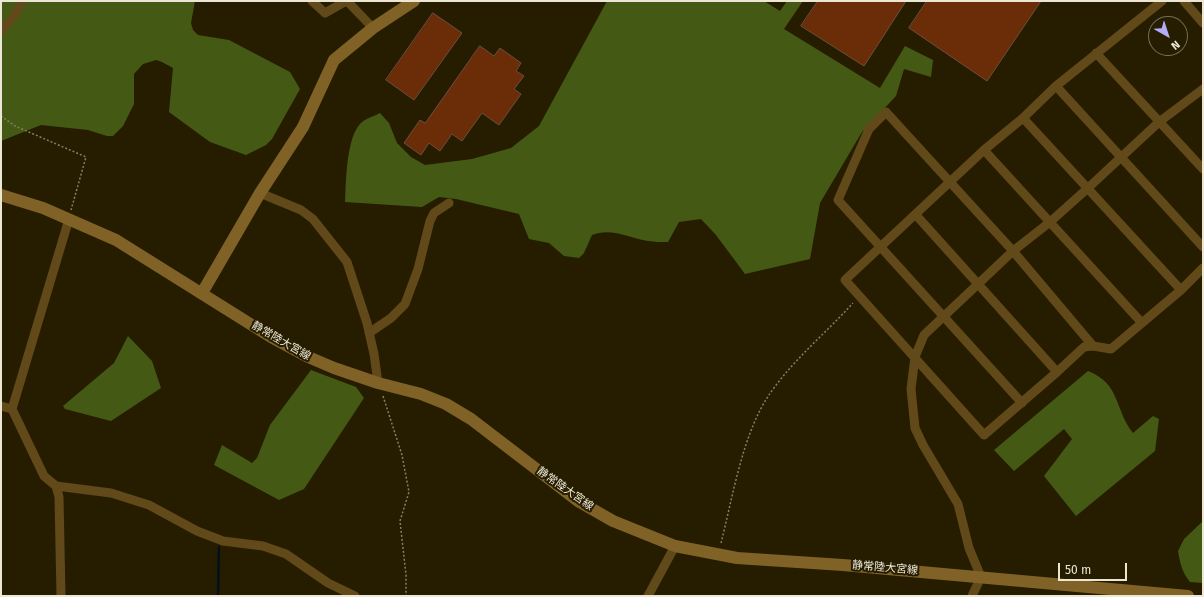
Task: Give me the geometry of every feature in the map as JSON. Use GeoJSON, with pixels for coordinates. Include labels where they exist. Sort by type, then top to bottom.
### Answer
{"type":"FeatureCollection","features":[{"type":"Feature","properties":{"kind":"main road"},"geometry":{"type":"LineString","coordinates":[[202,293],[260,193],[303,127],[334,60],[373,28],[414,1]]}},
{"type":"Feature","properties":{"kind":"main road","name":"静常陸大宮線"},"geometry":{"type":"LineString","coordinates":[[1,196],[43,208],[116,240],[271,337],[306,356],[334,368],[378,383],[421,394],[446,404],[472,419],[578,502],[613,521],[675,546],[737,558],[981,577],[1188,596]]}},
{"type":"Feature","properties":{"kind":"street"},"geometry":{"type":"LineString","coordinates":[[1,31],[15,14],[22,1]]}},
{"type":"Feature","properties":{"kind":"street"},"geometry":{"type":"LineString","coordinates":[[312,1],[325,13],[347,1],[373,28]]}},
{"type":"Feature","properties":{"kind":"street"},"geometry":{"type":"LineString","coordinates":[[1162,1],[1056,86],[1023,118],[984,150],[845,280],[984,435],[1084,347],[1093,346],[1111,349],[1180,290],[1203,268]]}},
{"type":"Feature","properties":{"kind":"street"},"geometry":{"type":"LineString","coordinates":[[1184,1],[1203,23]]}},
{"type":"Feature","properties":{"kind":"street"},"geometry":{"type":"LineString","coordinates":[[1096,53],[1203,169]]}},
{"type":"Feature","properties":{"kind":"street"},"geometry":{"type":"LineString","coordinates":[[1056,86],[1203,247]]}},
{"type":"Feature","properties":{"kind":"street"},"geometry":{"type":"LineString","coordinates":[[972,596],[981,577],[969,548],[958,504],[923,445],[915,428],[911,389],[915,357],[924,335],[1013,251],[1050,222],[1159,122],[1203,90]]}},
{"type":"Feature","properties":{"kind":"street"},"geometry":{"type":"LineString","coordinates":[[1022,403],[838,200],[869,128],[886,112],[951,181],[1013,251],[1093,346]]}},
{"type":"Feature","properties":{"kind":"street"},"geometry":{"type":"LineString","coordinates":[[1023,118],[1180,290]]}},
{"type":"Feature","properties":{"kind":"street"},"geometry":{"type":"LineString","coordinates":[[984,150],[1142,323]]}},
{"type":"Feature","properties":{"kind":"street"},"geometry":{"type":"LineString","coordinates":[[260,193],[301,210],[313,219],[346,262],[369,333],[378,383]]}},
{"type":"Feature","properties":{"kind":"street"},"geometry":{"type":"LineString","coordinates":[[369,333],[391,318],[405,304],[418,269],[430,220],[434,213],[449,203]]}},
{"type":"Feature","properties":{"kind":"street"},"geometry":{"type":"LineString","coordinates":[[916,214],[1057,372]]}},
{"type":"Feature","properties":{"kind":"street"},"geometry":{"type":"LineString","coordinates":[[69,219],[12,410],[44,476],[56,486],[111,493],[149,505],[197,531],[223,541],[263,546],[286,554],[328,583],[355,596]]}},
{"type":"Feature","properties":{"kind":"street"},"geometry":{"type":"LineString","coordinates":[[1,406],[12,410]]}},
{"type":"Feature","properties":{"kind":"street"},"geometry":{"type":"LineString","coordinates":[[56,486],[59,497],[61,596]]}},
{"type":"Feature","properties":{"kind":"street"},"geometry":{"type":"LineString","coordinates":[[648,596],[675,546]]}},
{"type":"Feature","properties":{"kind":"path"},"geometry":{"type":"LineString","coordinates":[[1,116],[16,126],[86,157],[69,219]]}},
{"type":"Feature","properties":{"kind":"path"},"geometry":{"type":"LineString","coordinates":[[718,555],[754,422],[770,392],[798,358],[860,296]]}},
{"type":"Feature","properties":{"kind":"path"},"geometry":{"type":"LineString","coordinates":[[378,383],[388,407],[402,455],[409,492],[400,521],[406,575],[406,596]]}},
{"type":"Feature","properties":{"kind":"green space"},"geometry":{"type":"Polygon","coordinates":[[[1,1],[195,1],[191,23],[193,30],[198,35],[229,40],[290,72],[300,89],[272,139],[266,145],[246,155],[210,142],[169,112],[173,68],[156,60],[143,64],[134,74],[134,104],[123,126],[113,136],[107,136],[88,130],[41,125],[1,141],[1,1]]]}},
{"type":"Feature","properties":{"kind":"green space"},"geometry":{"type":"Polygon","coordinates":[[[607,1],[764,1],[780,11],[787,1],[803,1],[784,29],[880,88],[905,46],[933,60],[931,77],[904,69],[896,96],[862,132],[820,203],[810,259],[745,274],[716,235],[701,219],[679,222],[668,242],[641,240],[606,232],[592,235],[584,253],[579,258],[564,256],[549,243],[529,239],[519,214],[456,199],[439,197],[422,207],[345,202],[348,161],[352,139],[361,123],[380,113],[389,123],[397,143],[411,157],[425,165],[472,159],[511,148],[539,126],[607,1]]]}},
{"type":"Feature","properties":{"kind":"green space"},"geometry":{"type":"Polygon","coordinates":[[[128,336],[152,361],[161,388],[111,421],[65,409],[63,406],[114,363],[128,336]]]}},
{"type":"Feature","properties":{"kind":"green space"},"geometry":{"type":"Polygon","coordinates":[[[311,370],[356,387],[364,398],[304,489],[279,500],[214,465],[222,445],[252,463],[257,458],[270,425],[311,370]]]}},
{"type":"Feature","properties":{"kind":"green space"},"geometry":{"type":"Polygon","coordinates":[[[1088,371],[1099,376],[1112,390],[1127,424],[1133,433],[1153,416],[1159,419],[1155,451],[1076,516],[1044,476],[1072,439],[1064,429],[1014,471],[994,450],[1088,371]]]}},
{"type":"Feature","properties":{"kind":"green space"},"geometry":{"type":"Polygon","coordinates":[[[1203,521],[1203,583],[1190,582],[1185,575],[1178,551],[1184,539],[1203,521]]]}},
{"type":"Feature","properties":{"kind":"building"},"geometry":{"type":"Polygon","coordinates":[[[818,1],[906,1],[864,66],[801,26],[818,1]]]}},
{"type":"Feature","properties":{"kind":"building"},"geometry":{"type":"Polygon","coordinates":[[[927,1],[1041,1],[987,81],[909,28],[927,1]]]}},
{"type":"Feature","properties":{"kind":"building"},"geometry":{"type":"Polygon","coordinates":[[[433,13],[462,33],[414,100],[386,80],[433,13]]]}},
{"type":"Feature","properties":{"kind":"building"},"geometry":{"type":"Polygon","coordinates":[[[480,46],[494,56],[500,48],[521,63],[516,71],[524,76],[514,89],[521,94],[499,125],[482,113],[462,141],[452,134],[440,151],[429,143],[421,155],[404,143],[420,120],[425,123],[480,46]]]}},
{"type":"Feature","properties":{"kind":"waterway"},"geometry":{"type":"LineString","coordinates":[[218,596],[219,547]]}}]}
